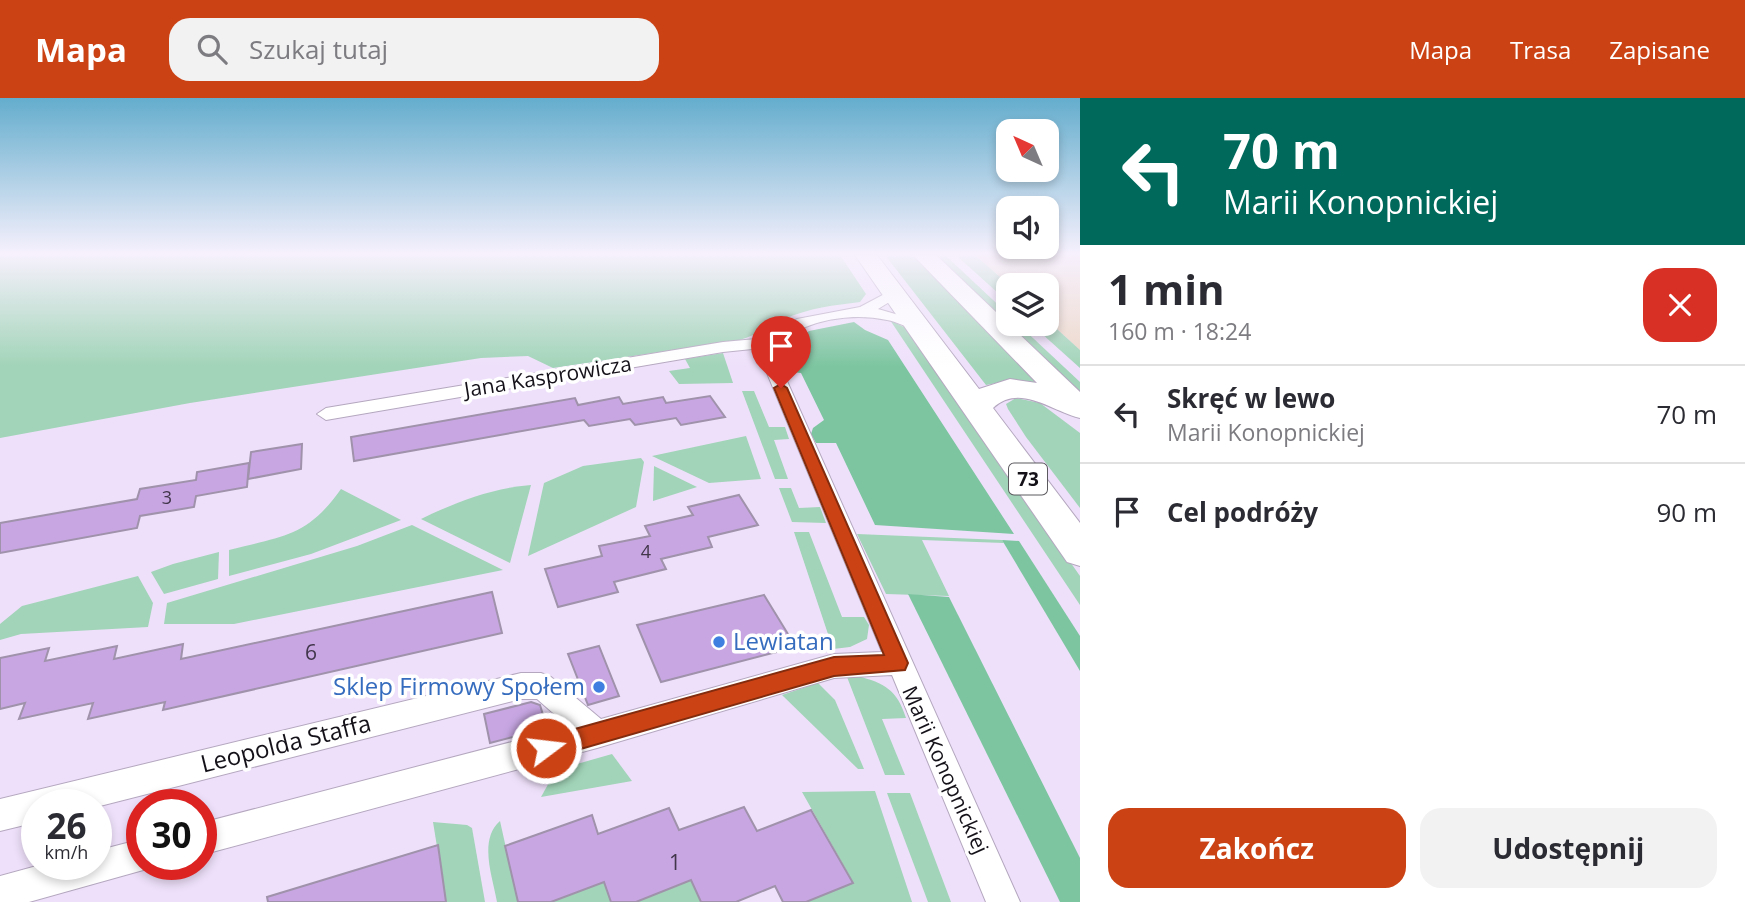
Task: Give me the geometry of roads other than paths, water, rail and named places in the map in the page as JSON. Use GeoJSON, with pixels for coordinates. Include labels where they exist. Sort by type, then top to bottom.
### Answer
{"type":"FeatureCollection","features":[{"type":"Feature","properties":{"kind":"main road","name":"73"},"geometry":{"type":"LineString","coordinates":[[894,293],[1080,551]]}},
{"type":"Feature","properties":{"kind":"main road"},"geometry":{"type":"LineString","coordinates":[[962,293],[1078,407]]}},
{"type":"Feature","properties":{"kind":"main road"},"geometry":{"type":"LineString","coordinates":[[976,407],[993,391],[1020,387],[1078,407]]}},
{"type":"Feature","properties":{"kind":"street"},"geometry":{"type":"LineString","coordinates":[[862,311],[894,293]]}},
{"type":"Feature","properties":{"kind":"street"},"geometry":{"type":"LineString","coordinates":[[770,342],[785,328],[798,322],[862,311],[892,316],[918,326]]}},
{"type":"Feature","properties":{"kind":"street","name":"Jana Kasprowicza"},"geometry":{"type":"LineString","coordinates":[[326,414],[737,345],[770,342]]}},
{"type":"Feature","properties":{"kind":"street","name":"Marii Konopnickiej"},"geometry":{"type":"LineString","coordinates":[[770,342],[770,361],[1003,902]]}},
{"type":"Feature","properties":{"kind":"street"},"geometry":{"type":"LineString","coordinates":[[217,835],[597,734],[834,666],[898,663]]}},
{"type":"Feature","properties":{"kind":"street","name":"Leopolda Staffa"},"geometry":{"type":"LineString","coordinates":[[107,789],[521,686],[541,685],[597,734]]}},
{"type":"Feature","properties":{"kind":"street","name":"Leopolda Staffa"},"geometry":{"type":"LineString","coordinates":[[0,815],[21,810]]}},
{"type":"Feature","properties":{"kind":"street"},"geometry":{"type":"LineString","coordinates":[[0,893],[126,859]]}},
{"type":"Feature","properties":{"kind":"place","name":"Lewiatan"},"geometry":{"type":"Point","coordinates":[719,642]}},
{"type":"Feature","properties":{"kind":"place","name":"Sklep Firmowy Społem"},"geometry":{"type":"Point","coordinates":[599,687]}}]}
